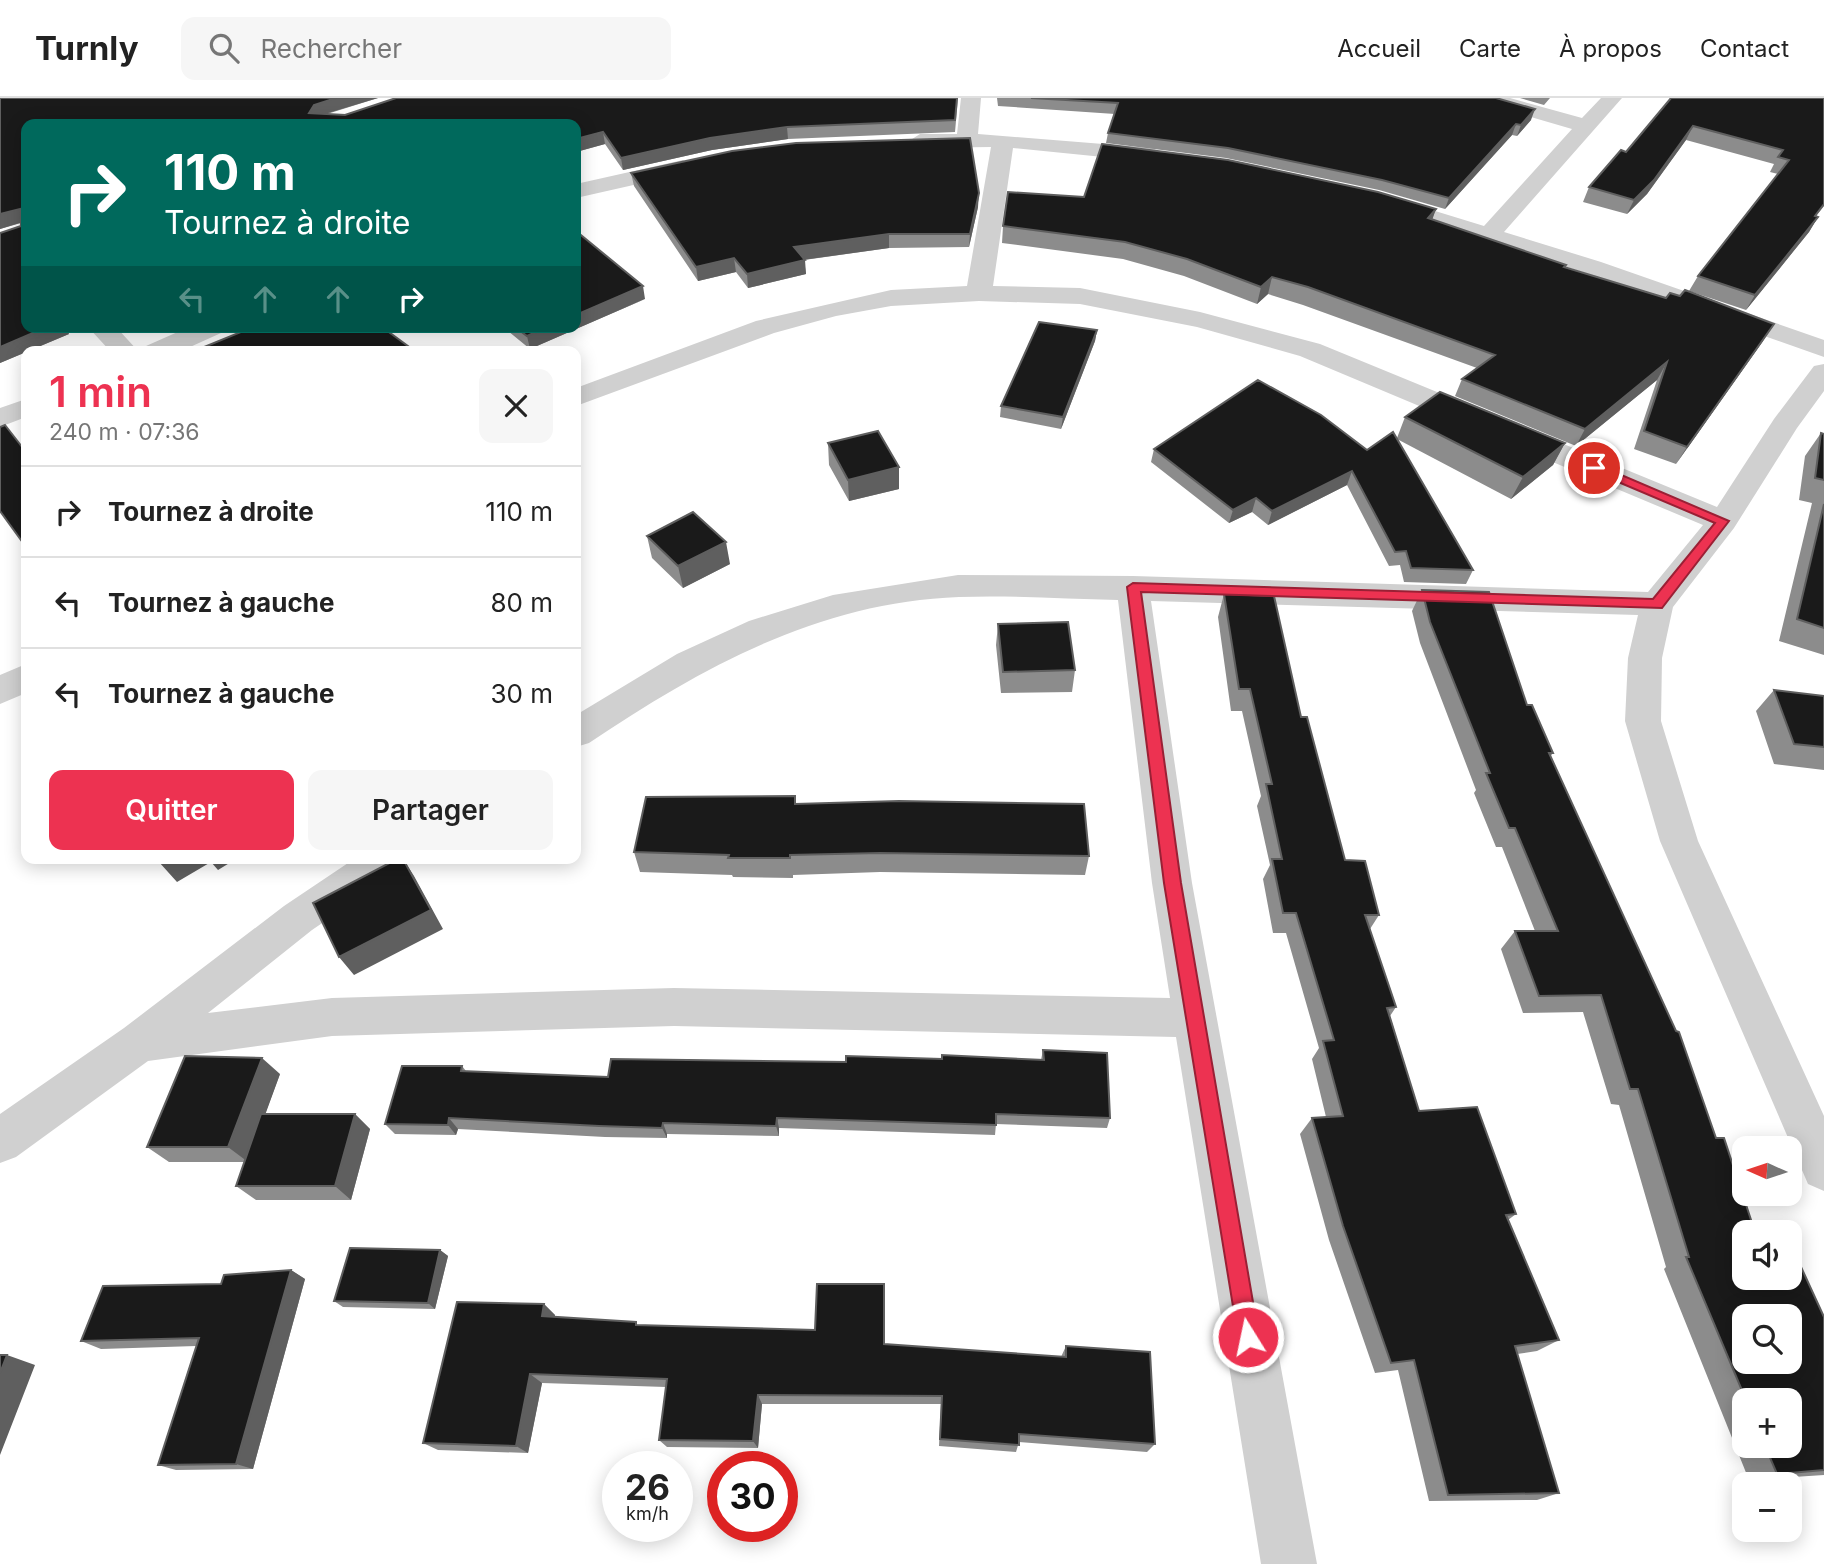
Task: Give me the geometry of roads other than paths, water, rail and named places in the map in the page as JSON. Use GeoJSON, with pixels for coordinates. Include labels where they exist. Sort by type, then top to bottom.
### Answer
{"type":"FeatureCollection","features":[{"type":"Feature","properties":{"kind":"street"},"geometry":{"type":"LineString","coordinates":[[967,139],[971,98]]}},
{"type":"Feature","properties":{"kind":"street"},"geometry":{"type":"LineString","coordinates":[[1487,98],[1585,127]]}},
{"type":"Feature","properties":{"kind":"street"},"geometry":{"type":"LineString","coordinates":[[1490,233],[1612,98]]}},
{"type":"Feature","properties":{"kind":"street"},"geometry":{"type":"LineString","coordinates":[[979,293],[1003,140]]}},
{"type":"Feature","properties":{"kind":"street"},"geometry":{"type":"LineString","coordinates":[[898,142],[1003,140],[1178,159]]}},
{"type":"Feature","properties":{"kind":"street"},"geometry":{"type":"LineString","coordinates":[[581,190],[706,162]]}},
{"type":"Feature","properties":{"kind":"street"},"geometry":{"type":"LineString","coordinates":[[1357,195],[1490,233],[1824,349]]}},
{"type":"Feature","properties":{"kind":"street"},"geometry":{"type":"LineString","coordinates":[[581,396],[765,327],[834,309],[891,298],[979,293],[1080,296],[1200,320],[1310,350],[1723,521]]}},
{"type":"Feature","properties":{"kind":"street"},"geometry":{"type":"LineString","coordinates":[[107,333],[120,346]]}},
{"type":"Feature","properties":{"kind":"street"},"geometry":{"type":"LineString","coordinates":[[169,346],[199,333]]}},
{"type":"Feature","properties":{"kind":"street"},"geometry":{"type":"LineString","coordinates":[[1824,372],[1784,425],[1723,521],[1657,604],[1645,658],[1643,720],[1679,841],[1824,1168]]}},
{"type":"Feature","properties":{"kind":"street"},"geometry":{"type":"LineString","coordinates":[[0,418],[21,409]]}},
{"type":"Feature","properties":{"kind":"street"},"geometry":{"type":"LineString","coordinates":[[581,730],[683,666],[761,629],[819,610],[887,595],[958,586],[1133,587],[1657,604]]}},
{"type":"Feature","properties":{"kind":"street"},"geometry":{"type":"LineString","coordinates":[[1133,587],[1161,806],[1289,1564]]}},
{"type":"Feature","properties":{"kind":"street"},"geometry":{"type":"LineString","coordinates":[[0,691],[21,680]]}},
{"type":"Feature","properties":{"kind":"street"},"geometry":{"type":"LineString","coordinates":[[0,1141],[139,1041],[298,918],[379,864]]}},
{"type":"Feature","properties":{"kind":"street"},"geometry":{"type":"LineString","coordinates":[[139,1041],[332,1017],[674,1007],[1195,1018]]}}]}
